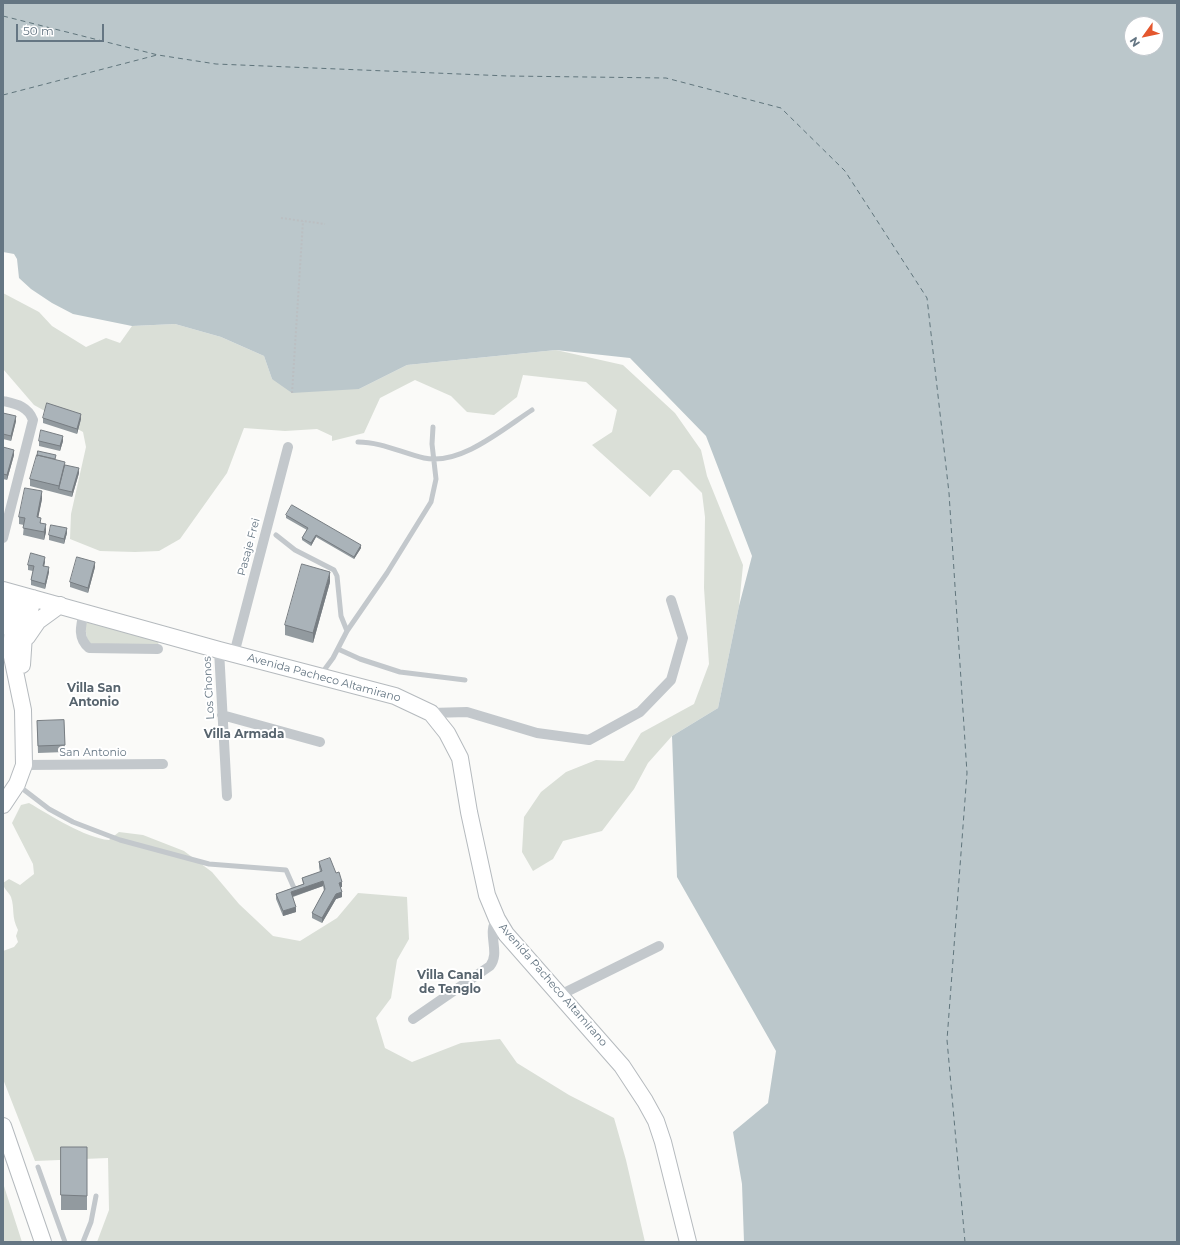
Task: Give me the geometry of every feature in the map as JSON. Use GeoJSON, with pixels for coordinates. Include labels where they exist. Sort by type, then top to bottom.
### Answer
{"type":"FeatureCollection","features":[{"type":"Feature","properties":{"kind":"main road","name":"Avenida Pacheco Altamirano"},"geometry":{"type":"LineString","coordinates":[[3,590],[219,650],[396,696],[431,713],[447,733],[460,758],[480,869],[487,895],[497,919],[506,934],[622,1066],[645,1101],[656,1121],[663,1142],[688,1242]]}},
{"type":"Feature","properties":{"kind":"main road"},"geometry":{"type":"LineString","coordinates":[[21,698],[8,661],[17,644],[26,596]]}},
{"type":"Feature","properties":{"kind":"main road"},"geometry":{"type":"LineString","coordinates":[[3,601],[17,644],[23,682],[21,698],[24,765],[10,785],[3,805]]}},
{"type":"Feature","properties":{"kind":"main road"},"geometry":{"type":"LineString","coordinates":[[17,644],[28,636],[38,621],[60,605]]}},
{"type":"Feature","properties":{"kind":"main road"},"geometry":{"type":"LineString","coordinates":[[3,1126],[43,1242]]}},
{"type":"Feature","properties":{"kind":"street"},"geometry":{"type":"LineString","coordinates":[[3,401],[19,405],[29,412],[33,420],[5,519],[3,538]]}},
{"type":"Feature","properties":{"kind":"street","name":"Pasaje Frei"},"geometry":{"type":"LineString","coordinates":[[234,654],[288,447]]}},
{"type":"Feature","properties":{"kind":"street"},"geometry":{"type":"LineString","coordinates":[[431,713],[467,712],[537,733],[590,740],[640,712],[672,680],[683,638],[671,600]]}},
{"type":"Feature","properties":{"kind":"street"},"geometry":{"type":"LineString","coordinates":[[84,612],[81,637],[83,643],[89,648],[158,649]]}},
{"type":"Feature","properties":{"kind":"street","name":"Los Chonos"},"geometry":{"type":"LineString","coordinates":[[219,650],[227,796]]}},
{"type":"Feature","properties":{"kind":"street"},"geometry":{"type":"LineString","coordinates":[[222,716],[320,742]]}},
{"type":"Feature","properties":{"kind":"street","name":"San Antonio"},"geometry":{"type":"LineString","coordinates":[[24,765],[163,764]]}},
{"type":"Feature","properties":{"kind":"street"},"geometry":{"type":"LineString","coordinates":[[413,1019],[490,966],[494,958],[492,927],[497,919]]}},
{"type":"Feature","properties":{"kind":"street"},"geometry":{"type":"LineString","coordinates":[[560,995],[660,946]]}},
{"type":"Feature","properties":{"kind":"lane"},"geometry":{"type":"LineString","coordinates":[[358,442],[381,445],[433,459],[444,459],[469,450],[532,410]]}},
{"type":"Feature","properties":{"kind":"lane"},"geometry":{"type":"LineString","coordinates":[[320,676],[431,502],[436,479],[432,444],[433,427]]}},
{"type":"Feature","properties":{"kind":"lane"},"geometry":{"type":"LineString","coordinates":[[276,535],[295,550],[334,570],[337,576],[341,616],[347,632]]}},
{"type":"Feature","properties":{"kind":"lane"},"geometry":{"type":"LineString","coordinates":[[338,649],[375,665],[400,672],[465,680]]}},
{"type":"Feature","properties":{"kind":"lane"},"geometry":{"type":"LineString","coordinates":[[10,785],[73,822],[120,840],[209,864],[286,870],[294,888]]}},
{"type":"Feature","properties":{"kind":"lane"},"geometry":{"type":"LineString","coordinates":[[38,1167],[65,1242]]}},
{"type":"Feature","properties":{"kind":"lane"},"geometry":{"type":"LineString","coordinates":[[83,1242],[91,1222],[96,1196]]}},
{"type":"Feature","properties":{"kind":"path"},"geometry":{"type":"LineString","coordinates":[[281,218],[325,224]]}},
{"type":"Feature","properties":{"kind":"path"},"geometry":{"type":"LineString","coordinates":[[292,393],[303,221]]}},
{"type":"Feature","properties":{"kind":"shaded area"},"geometry":{"type":"Polygon","coordinates":[[[3,3],[1177,3],[1177,1242],[744,1242],[742,1184],[733,1132],[768,1103],[776,1051],[677,877],[672,736],[718,708],[739,606],[752,556],[706,436],[630,358],[556,350],[407,365],[359,389],[292,393],[272,379],[264,356],[221,337],[175,324],[132,326],[73,314],[52,303],[31,289],[19,278],[17,259],[14,254],[3,252],[3,3]]]}},
{"type":"Feature","properties":{"kind":"shaded area"},"geometry":{"type":"Polygon","coordinates":[[[3,293],[39,312],[52,326],[86,347],[106,338],[120,343],[132,326],[175,324],[221,337],[264,356],[272,379],[359,389],[407,365],[556,350],[623,365],[675,413],[701,450],[707,476],[743,565],[739,606],[718,708],[672,736],[648,763],[634,789],[602,831],[563,841],[553,859],[533,871],[522,852],[524,817],[541,792],[566,772],[596,760],[624,761],[641,733],[694,704],[709,664],[704,588],[705,517],[702,493],[679,470],[673,470],[650,497],[592,445],[612,432],[617,410],[586,382],[523,375],[517,397],[494,415],[467,412],[451,396],[415,380],[380,398],[364,433],[332,441],[332,436],[317,429],[285,431],[244,428],[227,473],[180,539],[159,551],[100,551],[70,539],[71,514],[86,447],[83,432],[34,405],[3,369],[3,293]]]}},
{"type":"Feature","properties":{"kind":"shaded area"},"geometry":{"type":"Polygon","coordinates":[[[92,622],[159,639],[158,646],[88,645],[85,626],[86,623],[92,622]]]}},
{"type":"Feature","properties":{"kind":"shaded area"},"geometry":{"type":"Polygon","coordinates":[[[29,803],[89,835],[109,840],[119,832],[143,835],[184,851],[212,872],[239,904],[273,936],[300,941],[337,918],[358,893],[407,897],[409,939],[397,960],[391,998],[376,1018],[385,1048],[412,1062],[461,1043],[500,1039],[517,1063],[569,1095],[614,1118],[626,1160],[645,1242],[97,1242],[109,1210],[108,1158],[35,1161],[3,1079],[3,951],[14,947],[18,942],[16,936],[18,930],[11,897],[3,883],[9,879],[20,885],[34,874],[33,864],[12,823],[21,805],[29,803]]]}},
{"type":"Feature","properties":{"kind":"shaded area"},"geometry":{"type":"Polygon","coordinates":[[[3,1183],[22,1242],[3,1242],[3,1183]]]}},
{"type":"Feature","properties":{"kind":"building"},"geometry":{"type":"Polygon","coordinates":[[[47,403],[81,414],[77,429],[43,418],[47,403]]]}},
{"type":"Feature","properties":{"kind":"building"},"geometry":{"type":"Polygon","coordinates":[[[3,413],[16,416],[11,436],[3,434],[3,413]]]}},
{"type":"Feature","properties":{"kind":"building"},"geometry":{"type":"Polygon","coordinates":[[[41,430],[63,436],[60,446],[39,441],[41,430]]]}},
{"type":"Feature","properties":{"kind":"building"},"geometry":{"type":"Polygon","coordinates":[[[3,447],[14,450],[7,475],[3,474],[3,447]]]}},
{"type":"Feature","properties":{"kind":"building"},"geometry":{"type":"Polygon","coordinates":[[[38,451],[56,455],[55,459],[37,455],[38,451]]]}},
{"type":"Feature","properties":{"kind":"building"},"geometry":{"type":"Polygon","coordinates":[[[37,455],[65,462],[59,486],[30,479],[37,455]]]}},
{"type":"Feature","properties":{"kind":"building"},"geometry":{"type":"Polygon","coordinates":[[[65,465],[79,468],[72,492],[59,489],[65,465]]]}},
{"type":"Feature","properties":{"kind":"building"},"geometry":{"type":"Polygon","coordinates":[[[25,488],[42,491],[37,517],[41,518],[40,523],[46,524],[44,532],[23,528],[25,518],[19,517],[25,488]]]}},
{"type":"Feature","properties":{"kind":"building"},"geometry":{"type":"Polygon","coordinates":[[[292,505],[361,545],[354,557],[316,535],[311,543],[302,538],[308,528],[286,515],[292,505]]]}},
{"type":"Feature","properties":{"kind":"building"},"geometry":{"type":"Polygon","coordinates":[[[51,525],[67,528],[64,539],[49,535],[51,525]]]}},
{"type":"Feature","properties":{"kind":"building"},"geometry":{"type":"Polygon","coordinates":[[[31,553],[45,557],[43,566],[49,567],[45,584],[31,580],[34,566],[28,565],[31,553]]]}},
{"type":"Feature","properties":{"kind":"building"},"geometry":{"type":"Polygon","coordinates":[[[77,557],[95,562],[88,588],[70,582],[77,557]]]}},
{"type":"Feature","properties":{"kind":"building"},"geometry":{"type":"Polygon","coordinates":[[[302,564],[330,572],[313,633],[285,625],[302,564]]]}},
{"type":"Feature","properties":{"kind":"building"},"geometry":{"type":"Polygon","coordinates":[[[64,720],[65,745],[38,746],[37,721],[64,720]]]}},
{"type":"Feature","properties":{"kind":"building"},"geometry":{"type":"Polygon","coordinates":[[[330,858],[336,873],[339,872],[342,882],[339,883],[342,892],[336,894],[322,918],[312,913],[325,889],[323,881],[291,892],[296,907],[283,911],[276,894],[304,884],[302,878],[322,871],[319,862],[330,858]]]}},
{"type":"Feature","properties":{"kind":"building"},"geometry":{"type":"Polygon","coordinates":[[[61,1147],[87,1147],[87,1196],[61,1195],[61,1147]]]}},
{"type":"Feature","properties":{"kind":"ferry route"},"geometry":{"type":"LineString","coordinates":[[3,16],[158,55],[216,64],[508,76],[666,78],[781,108],[845,171],[927,298],[949,493],[967,773],[947,1040],[965,1242]]}},
{"type":"Feature","properties":{"kind":"ferry route"},"geometry":{"type":"LineString","coordinates":[[3,95],[157,55]]}},
{"type":"Feature","properties":{"kind":"district","name":"Villa San Antonio"},"geometry":{"type":"Point","coordinates":[94,695]}},
{"type":"Feature","properties":{"kind":"district","name":"Villa Armada"},"geometry":{"type":"Point","coordinates":[244,734]}},
{"type":"Feature","properties":{"kind":"district","name":"Villa Canal de Tenglo"},"geometry":{"type":"Point","coordinates":[450,982]}}]}
